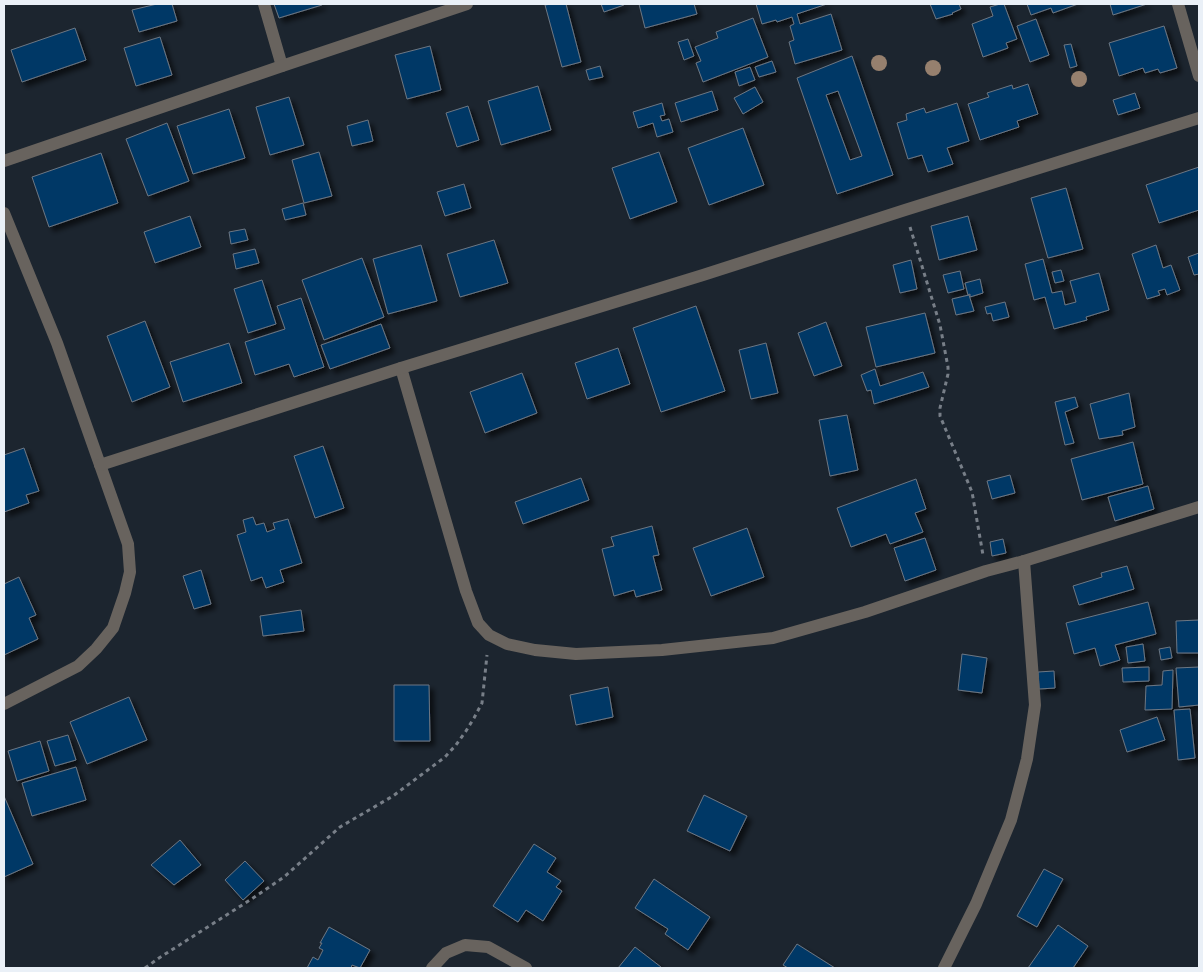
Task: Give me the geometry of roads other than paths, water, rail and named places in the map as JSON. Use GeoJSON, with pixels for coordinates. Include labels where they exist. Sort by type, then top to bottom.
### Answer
{"type":"FeatureCollection","features":[{"type":"Feature","properties":{"kind":"street"},"geometry":{"type":"LineString","coordinates":[[264,4],[282,66]]}},
{"type":"Feature","properties":{"kind":"street"},"geometry":{"type":"LineString","coordinates":[[4,161],[467,4]]}},
{"type":"Feature","properties":{"kind":"street"},"geometry":{"type":"LineString","coordinates":[[1178,4],[1199,76]]}},
{"type":"Feature","properties":{"kind":"street"},"geometry":{"type":"LineString","coordinates":[[100,466],[401,368],[703,275],[1199,118]]}},
{"type":"Feature","properties":{"kind":"street"},"geometry":{"type":"LineString","coordinates":[[4,213],[57,343],[128,544],[130,572],[113,628],[96,649],[78,666],[4,704]]}},
{"type":"Feature","properties":{"kind":"street"},"geometry":{"type":"LineString","coordinates":[[401,368],[466,591],[478,624],[489,635],[507,644],[535,650],[576,654],[662,650],[773,638],[865,612],[986,571],[1199,507]]}},
{"type":"Feature","properties":{"kind":"street"},"geometry":{"type":"LineString","coordinates":[[944,968],[976,904],[1011,820],[1027,759],[1035,705],[1024,561]]}},
{"type":"Feature","properties":{"kind":"street"},"geometry":{"type":"LineString","coordinates":[[432,968],[446,953],[465,944],[488,947],[526,968]]}}]}
